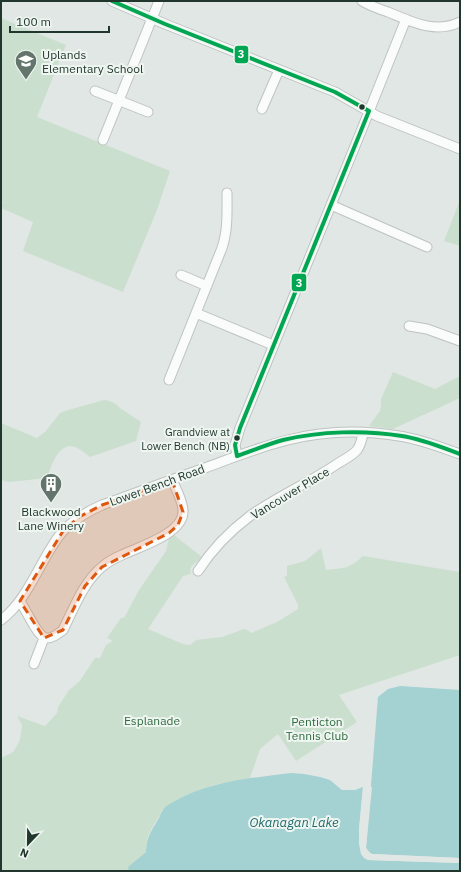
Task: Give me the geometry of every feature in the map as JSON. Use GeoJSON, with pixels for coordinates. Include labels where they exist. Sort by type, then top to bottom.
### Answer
{"type":"FeatureCollection","features":[{"type":"Feature","properties":{"kind":"street"},"geometry":{"type":"LineString","coordinates":[[112,1],[335,92],[377,116],[460,148]]}},
{"type":"Feature","properties":{"kind":"street"},"geometry":{"type":"LineString","coordinates":[[103,140],[159,1]]}},
{"type":"Feature","properties":{"kind":"street"},"geometry":{"type":"LineString","coordinates":[[362,1],[418,24],[433,27],[448,26],[460,22]]}},
{"type":"Feature","properties":{"kind":"street"},"geometry":{"type":"LineString","coordinates":[[237,456],[235,446],[240,428],[406,19]]}},
{"type":"Feature","properties":{"kind":"street"},"geometry":{"type":"LineString","coordinates":[[262,109],[279,70]]}},
{"type":"Feature","properties":{"kind":"street"},"geometry":{"type":"LineString","coordinates":[[95,91],[148,112]]}},
{"type":"Feature","properties":{"kind":"street"},"geometry":{"type":"LineString","coordinates":[[168,380],[225,240],[227,220],[226,193]]}},
{"type":"Feature","properties":{"kind":"street"},"geometry":{"type":"LineString","coordinates":[[331,205],[427,247]]}},
{"type":"Feature","properties":{"kind":"street"},"geometry":{"type":"LineString","coordinates":[[181,275],[207,286]]}},
{"type":"Feature","properties":{"kind":"street"},"geometry":{"type":"LineString","coordinates":[[196,313],[273,345]]}},
{"type":"Feature","properties":{"kind":"street"},"geometry":{"type":"LineString","coordinates":[[409,326],[427,329],[460,341]]}},
{"type":"Feature","properties":{"kind":"street","name":"Lower Bench Road"},"geometry":{"type":"LineString","coordinates":[[1,620],[20,600],[58,537],[70,524],[89,511],[102,505],[237,456],[288,440],[321,434],[339,433],[400,436],[460,454]]}},
{"type":"Feature","properties":{"kind":"street","name":"Vancouver Place"},"geometry":{"type":"LineString","coordinates":[[198,571],[205,559],[250,516],[277,499],[321,475],[355,452],[360,445],[363,433]]}},
{"type":"Feature","properties":{"kind":"street"},"geometry":{"type":"LineString","coordinates":[[20,600],[39,633],[44,638],[50,638],[58,634],[63,630],[85,586],[102,567],[120,555],[162,538],[182,519],[184,512],[172,480]]}},
{"type":"Feature","properties":{"kind":"street"},"geometry":{"type":"LineString","coordinates":[[34,664],[44,638]]}},
{"type":"Feature","properties":{"kind":"highlighted area"},"geometry":{"type":"Polygon","coordinates":[[[172,480],[183,512],[178,525],[169,533],[102,567],[85,586],[63,630],[44,638],[20,601],[63,531],[79,517],[102,505],[172,480]]]}},
{"type":"Feature","properties":{"kind":"green space"},"geometry":{"type":"Polygon","coordinates":[[[1,18],[66,45],[37,117],[170,171],[157,210],[123,292],[23,251],[33,222],[1,208],[3,202],[1,201],[1,18]]]}},
{"type":"Feature","properties":{"kind":"green space"},"geometry":{"type":"Polygon","coordinates":[[[460,200],[460,246],[444,241],[460,200]]]}},
{"type":"Feature","properties":{"kind":"green space"},"geometry":{"type":"Polygon","coordinates":[[[393,372],[435,389],[460,376],[460,398],[393,429],[369,426],[380,411],[381,399],[393,372]]]}},
{"type":"Feature","properties":{"kind":"green space"},"geometry":{"type":"Polygon","coordinates":[[[104,400],[115,404],[141,422],[136,441],[90,457],[79,449],[67,447],[58,454],[54,460],[47,478],[9,482],[1,480],[1,423],[37,438],[45,432],[60,413],[104,400]]]}},
{"type":"Feature","properties":{"kind":"green space","name":"Esplanade"},"geometry":{"type":"Polygon","coordinates":[[[174,535],[202,557],[192,566],[190,571],[191,574],[183,576],[148,629],[183,644],[190,645],[196,640],[222,637],[244,629],[251,633],[277,622],[298,609],[298,605],[284,577],[287,576],[287,566],[305,561],[321,548],[326,570],[350,566],[363,556],[460,572],[460,655],[339,695],[357,722],[296,761],[278,734],[260,749],[250,778],[213,785],[162,810],[149,833],[146,844],[146,852],[129,867],[129,871],[1,871],[1,758],[13,752],[20,739],[22,725],[17,716],[45,726],[57,713],[58,707],[69,690],[79,682],[95,658],[100,658],[106,645],[113,641],[107,638],[121,618],[124,618],[139,590],[166,551],[169,538],[174,535]]]}},
{"type":"Feature","properties":{"kind":"water","name":"Okanagan Lake"},"geometry":{"type":"Polygon","coordinates":[[[400,686],[460,690],[460,858],[372,854],[366,848],[378,697],[388,689],[400,686]]]}},
{"type":"Feature","properties":{"kind":"water","name":"Okanagan Lake"},"geometry":{"type":"Polygon","coordinates":[[[291,773],[304,774],[330,780],[342,790],[355,790],[363,787],[359,829],[361,854],[368,860],[460,863],[460,871],[129,871],[128,867],[146,852],[147,841],[165,807],[189,794],[217,785],[232,781],[291,773]]]}},
{"type":"Feature","properties":{"kind":"pier"},"geometry":{"type":"Polygon","coordinates":[[[363,787],[365,787],[361,844],[365,856],[368,858],[460,861],[460,863],[368,860],[364,858],[361,854],[359,844],[363,787]]]}},
{"type":"Feature","properties":{"kind":"pier"},"geometry":{"type":"Polygon","coordinates":[[[370,787],[372,787],[366,848],[370,853],[460,858],[460,860],[369,855],[364,848],[370,787]]]}},
{"type":"Feature","properties":{"kind":"transit line","name":"3"},"geometry":{"type":"LineString","coordinates":[[112,1],[165,24],[335,92],[369,111]]}},
{"type":"Feature","properties":{"kind":"transit line","name":"3"},"geometry":{"type":"LineString","coordinates":[[237,456],[235,445],[240,428],[369,111]]}},
{"type":"Feature","properties":{"kind":"transit line","name":"3"},"geometry":{"type":"LineString","coordinates":[[237,456],[283,440],[342,432],[388,434],[409,437],[460,454]]}},
{"type":"Feature","properties":{"kind":"place","name":"Uplands Elementary School"},"geometry":{"type":"Point","coordinates":[26,80]}},
{"type":"Feature","properties":{"kind":"place","name":"Grandview at Lower Bench (NB)"},"geometry":{"type":"Point","coordinates":[237,438]}},
{"type":"Feature","properties":{"kind":"place","name":"Blackwood Lane Winery"},"geometry":{"type":"Point","coordinates":[51,504]}},
{"type":"Feature","properties":{"kind":"park label","name":"Penticton Tennis Club"},"geometry":{"type":"Point","coordinates":[317,728]}}]}
